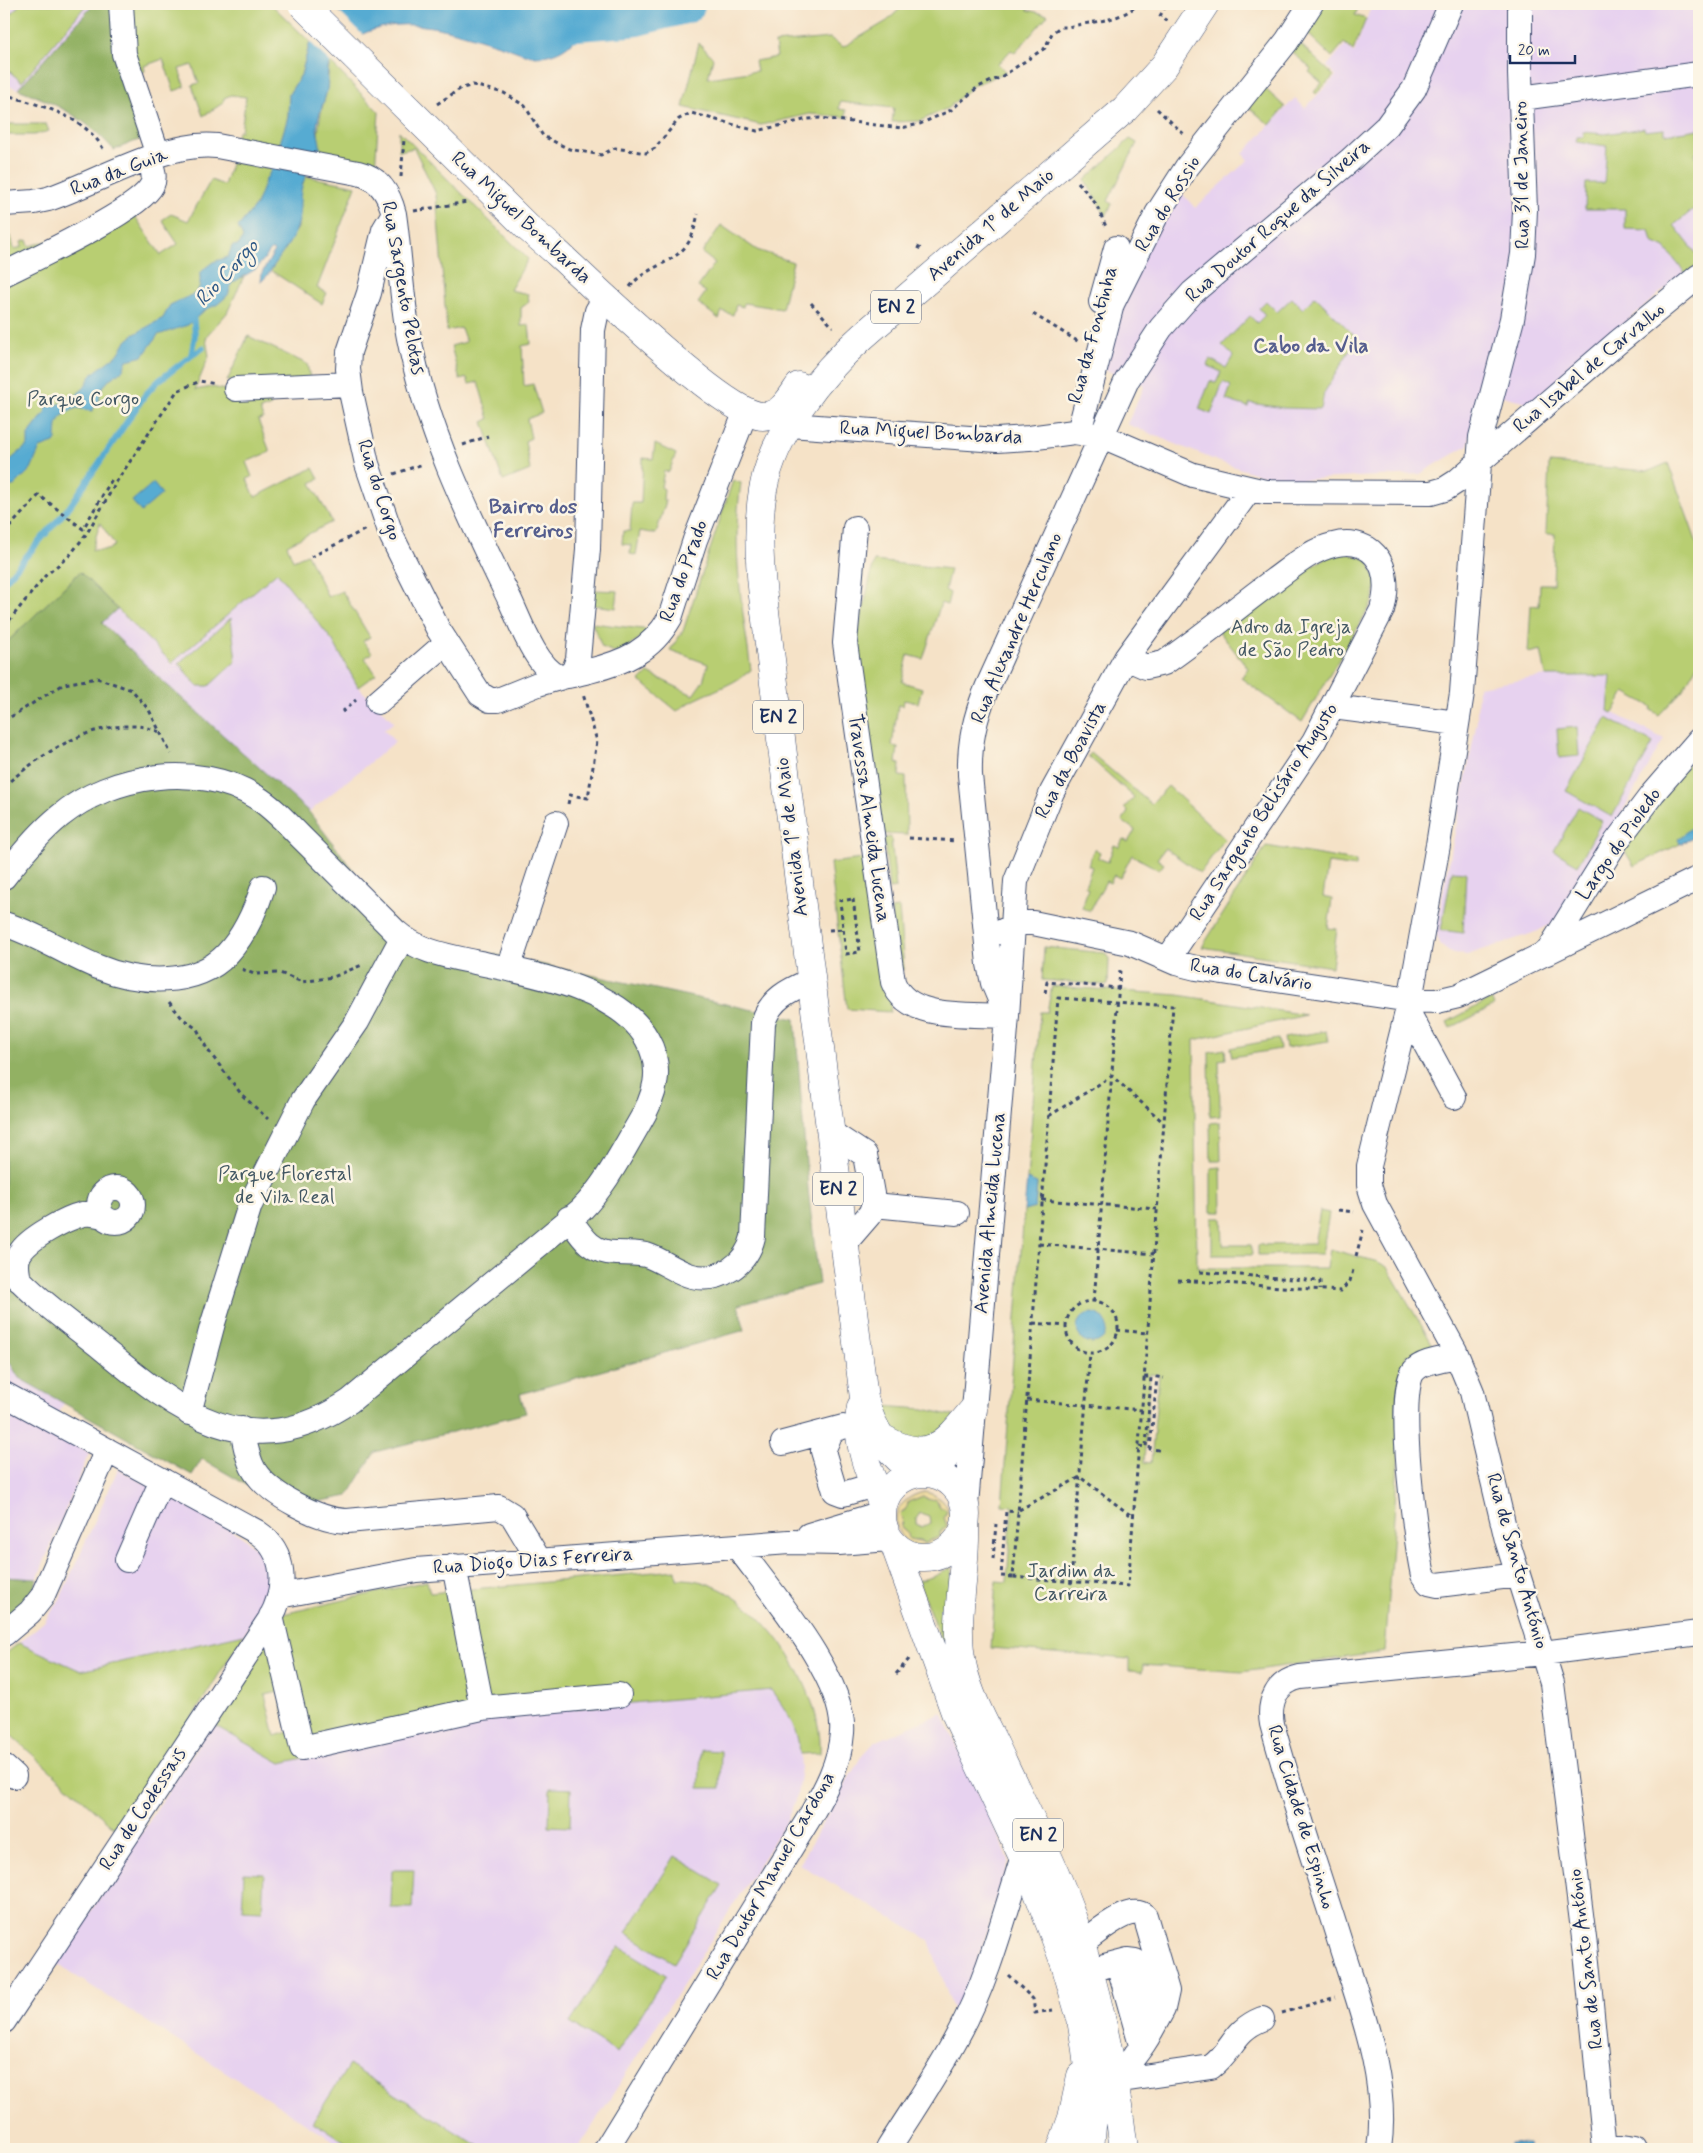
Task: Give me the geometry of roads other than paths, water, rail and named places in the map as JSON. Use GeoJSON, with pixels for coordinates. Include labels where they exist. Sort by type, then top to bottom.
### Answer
{"type":"FeatureCollection","features":[{"type":"Feature","properties":{"kind":"main road","name":"Rua Miguel Bombarda"},"geometry":{"type":"LineString","coordinates":[[302,4],[527,227],[554,250],[617,293],[697,378],[722,397],[750,413]]}},
{"type":"Feature","properties":{"kind":"main road","name":"Avenida 1º de Maio"},"geometry":{"type":"LineString","coordinates":[[880,1501],[862,1444],[868,1419],[810,981],[760,565],[762,500],[773,455],[821,378],[845,352],[1110,123],[1141,93],[1172,56],[1206,4]]}},
{"type":"Feature","properties":{"kind":"main road"},"geometry":{"type":"LineString","coordinates":[[750,413],[766,416],[782,409],[819,358],[850,327],[951,241],[1017,203]]}},
{"type":"Feature","properties":{"kind":"main road"},"geometry":{"type":"LineString","coordinates":[[750,413],[766,430],[773,455]]}},
{"type":"Feature","properties":{"kind":"main road"},"geometry":{"type":"LineString","coordinates":[[868,1419],[913,1451],[931,1450],[948,1440],[973,1410]]}},
{"type":"Feature","properties":{"kind":"main road","name":"EN 2"},"geometry":{"type":"LineString","coordinates":[[868,1419],[904,1464],[924,1473],[942,1476],[961,1493],[966,1515],[966,1554],[959,1644],[963,1669],[983,1721],[1053,1869],[1081,1944],[1089,1970],[1115,2081],[1124,2149]]}},
{"type":"Feature","properties":{"kind":"main road"},"geometry":{"type":"LineString","coordinates":[[880,1501],[887,1496],[900,1480],[924,1473]]}},
{"type":"Feature","properties":{"kind":"main road","name":"EN 2"},"geometry":{"type":"LineString","coordinates":[[880,1501],[882,1522],[892,1543],[959,1723],[1023,1856],[1065,1964],[1081,2019],[1086,2050],[1093,2115],[1090,2149]]}},
{"type":"Feature","properties":{"kind":"main road"},"geometry":{"type":"LineString","coordinates":[[892,1543],[905,1553],[917,1557],[930,1557],[942,1554],[957,1542],[966,1515]]}},
{"type":"Feature","properties":{"kind":"main road"},"geometry":{"type":"LineString","coordinates":[[1061,2149],[1075,2107],[1086,2050]]}},
{"type":"Feature","properties":{"kind":"street"},"geometry":{"type":"LineString","coordinates":[[4,274],[94,228],[149,190],[153,180],[154,157],[124,54],[121,4]]}},
{"type":"Feature","properties":{"kind":"street","name":"Rua do Rossio"},"geometry":{"type":"LineString","coordinates":[[1073,432],[1115,296],[1165,200],[1201,149],[1288,41],[1311,4]]}},
{"type":"Feature","properties":{"kind":"street","name":"Rua Doutor Roque da Silveira"},"geometry":{"type":"LineString","coordinates":[[1102,436],[1127,380],[1154,337],[1175,310],[1219,268],[1360,151],[1395,117],[1419,79],[1451,4]]}},
{"type":"Feature","properties":{"kind":"street","name":"Rua 31 de Janeiro"},"geometry":{"type":"LineString","coordinates":[[1457,723],[1466,646],[1483,423],[1512,319],[1523,254],[1525,210],[1520,4]]}},
{"type":"Feature","properties":{"kind":"street"},"geometry":{"type":"LineString","coordinates":[[1521,98],[1699,74]]}},
{"type":"Feature","properties":{"kind":"street","name":"Rua da Guia"},"geometry":{"type":"LineString","coordinates":[[4,204],[48,199],[154,157],[198,144],[234,149],[358,173]]}},
{"type":"Feature","properties":{"kind":"street","name":"Rua Sargento Pelotas"},"geometry":{"type":"LineString","coordinates":[[358,173],[371,176],[405,213],[409,339],[426,408],[443,458],[479,539],[534,648],[550,671],[569,676]]}},
{"type":"Feature","properties":{"kind":"street","name":"Rua do Corgo"},"geometry":{"type":"LineString","coordinates":[[405,213],[384,230],[369,293],[350,352],[350,384],[372,482],[385,519],[446,643],[480,694],[490,700],[502,699],[538,684],[569,676]]}},
{"type":"Feature","properties":{"kind":"street","name":"Rua da Fontinha"},"geometry":{"type":"LineString","coordinates":[[1073,432],[1116,248]]}},
{"type":"Feature","properties":{"kind":"street","name":"Rua Isabel de Carvalho"},"geometry":{"type":"LineString","coordinates":[[1250,489],[1272,493],[1357,494],[1436,492],[1452,484],[1479,462],[1617,343],[1699,276]]}},
{"type":"Feature","properties":{"kind":"street"},"geometry":{"type":"LineString","coordinates":[[569,676],[574,670],[578,659],[587,566],[593,330],[595,316],[617,293]]}},
{"type":"Feature","properties":{"kind":"street"},"geometry":{"type":"LineString","coordinates":[[236,389],[350,384]]}},
{"type":"Feature","properties":{"kind":"street","name":"Rua do Prado"},"geometry":{"type":"LineString","coordinates":[[569,676],[628,660],[647,648],[664,629],[670,618],[700,527],[750,413]]}},
{"type":"Feature","properties":{"kind":"street","name":"Rua Miguel Bombarda"},"geometry":{"type":"LineString","coordinates":[[790,425],[997,440],[1073,432],[1102,436],[1179,470],[1250,489]]}},
{"type":"Feature","properties":{"kind":"street","name":"Rua Alexandre Herculano"},"geometry":{"type":"LineString","coordinates":[[977,850],[970,762],[976,716],[1102,436]]}},
{"type":"Feature","properties":{"kind":"street","name":"Rua da Boavista"},"geometry":{"type":"LineString","coordinates":[[1021,864],[1060,777],[1126,658],[1250,489]]}},
{"type":"Feature","properties":{"kind":"street","name":"Travessa Almeida Lucena"},"geometry":{"type":"LineString","coordinates":[[856,528],[845,643],[893,982],[901,997],[922,1009],[1007,1016]]}},
{"type":"Feature","properties":{"kind":"street","name":"Rua Sargento Belisário Augusto"},"geometry":{"type":"LineString","coordinates":[[1126,658],[1146,667],[1164,663],[1275,579],[1321,549],[1348,542],[1358,544],[1372,552],[1384,573],[1386,592],[1374,626],[1314,742],[1168,960]]}},
{"type":"Feature","properties":{"kind":"street"},"geometry":{"type":"LineString","coordinates":[[378,702],[446,643]]}},
{"type":"Feature","properties":{"kind":"street"},"geometry":{"type":"LineString","coordinates":[[1333,707],[1457,723]]}},
{"type":"Feature","properties":{"kind":"street","name":"Rua de Santo António"},"geometry":{"type":"LineString","coordinates":[[1457,723],[1438,845],[1408,1005],[1372,1149],[1369,1185],[1376,1204],[1457,1356],[1479,1414],[1500,1513],[1555,1697],[1605,2147]]}},
{"type":"Feature","properties":{"kind":"street","name":"Largo do Pioledo"},"geometry":{"type":"LineString","coordinates":[[1547,953],[1616,842],[1653,793],[1699,740]]}},
{"type":"Feature","properties":{"kind":"street"},"geometry":{"type":"LineString","coordinates":[[4,876],[48,827],[74,806],[134,782],[180,776],[199,777],[229,784],[262,801],[402,938],[443,955],[508,969],[581,990],[613,1004],[638,1025],[654,1054],[657,1074],[648,1108],[597,1191],[585,1205],[364,1390],[335,1411],[296,1426],[275,1430],[242,1429],[226,1427],[189,1413],[145,1384],[12,1272],[17,1270],[18,1258],[25,1248],[53,1228],[96,1210]]}},
{"type":"Feature","properties":{"kind":"street"},"geometry":{"type":"LineString","coordinates":[[508,969],[556,823]]}},
{"type":"Feature","properties":{"kind":"street"},"geometry":{"type":"LineString","coordinates":[[977,850],[990,871],[998,874],[1014,870],[1021,864]]}},
{"type":"Feature","properties":{"kind":"street","name":"Avenida Almeida Lucena"},"geometry":{"type":"LineString","coordinates":[[977,850],[993,983],[1007,1016]]}},
{"type":"Feature","properties":{"kind":"street","name":"Avenida Almeida Lucena"},"geometry":{"type":"LineString","coordinates":[[966,1515],[973,1410],[1007,1016],[1015,888],[1021,864]]}},
{"type":"Feature","properties":{"kind":"street","name":"Largo do Pioledo"},"geometry":{"type":"LineString","coordinates":[[1408,1005],[1453,998],[1699,878]]}},
{"type":"Feature","properties":{"kind":"street"},"geometry":{"type":"LineString","coordinates":[[4,924],[32,934],[112,972],[142,980],[159,980],[201,971],[226,955],[250,922],[263,887]]}},
{"type":"Feature","properties":{"kind":"street","name":"Rua do Calvário"},"geometry":{"type":"LineString","coordinates":[[1013,925],[1022,922],[1037,924],[1130,942],[1168,960],[1196,968],[1408,1005]]}},
{"type":"Feature","properties":{"kind":"street"},"geometry":{"type":"LineString","coordinates":[[999,1112],[1012,1092],[1016,1080],[1028,930],[1032,924],[1037,924]]}},
{"type":"Feature","properties":{"kind":"street"},"geometry":{"type":"LineString","coordinates":[[988,952],[998,934],[1013,925]]}},
{"type":"Feature","properties":{"kind":"street"},"geometry":{"type":"LineString","coordinates":[[189,1413],[213,1323],[246,1214],[286,1131],[310,1088],[365,1009],[402,938]]}},
{"type":"Feature","properties":{"kind":"street"},"geometry":{"type":"LineString","coordinates":[[569,1218],[588,1245],[605,1252],[648,1256],[690,1276],[701,1278],[720,1275],[736,1266],[751,1247],[753,1237],[763,1023],[771,1006],[781,996],[810,981]]}},
{"type":"Feature","properties":{"kind":"street"},"geometry":{"type":"LineString","coordinates":[[1408,1005],[1454,1097]]}},
{"type":"Feature","properties":{"kind":"street"},"geometry":{"type":"LineString","coordinates":[[830,1132],[865,1155],[874,1205],[870,1214],[845,1243]]}},
{"type":"Feature","properties":{"kind":"street"},"geometry":{"type":"LineString","coordinates":[[874,1205],[958,1213]]}},
{"type":"Feature","properties":{"kind":"street"},"geometry":{"type":"LineString","coordinates":[[1457,1356],[1416,1369],[1409,1378],[1406,1439],[1423,1575],[1429,1582],[1438,1585],[1518,1575]]}},
{"type":"Feature","properties":{"kind":"street"},"geometry":{"type":"LineString","coordinates":[[4,1394],[268,1540],[280,1564],[282,1574],[275,1606],[302,1748],[482,1708],[619,1695]]}},
{"type":"Feature","properties":{"kind":"street","name":"Avenida Almeida Lucena"},"geometry":{"type":"LineString","coordinates":[[924,1473],[942,1463],[956,1446],[973,1410]]}},
{"type":"Feature","properties":{"kind":"street"},"geometry":{"type":"LineString","coordinates":[[783,1443],[868,1419]]}},
{"type":"Feature","properties":{"kind":"street"},"geometry":{"type":"LineString","coordinates":[[242,1429],[249,1459],[260,1478],[273,1489],[317,1515],[330,1520],[347,1521],[499,1507],[512,1515],[539,1560]]}},
{"type":"Feature","properties":{"kind":"street"},"geometry":{"type":"LineString","coordinates":[[832,1430],[823,1451],[835,1491],[880,1501]]}},
{"type":"Feature","properties":{"kind":"street"},"geometry":{"type":"LineString","coordinates":[[4,1634],[30,1612],[42,1597],[107,1450]]}},
{"type":"Feature","properties":{"kind":"street"},"geometry":{"type":"LineString","coordinates":[[127,1560],[162,1480]]}},
{"type":"Feature","properties":{"kind":"street"},"geometry":{"type":"LineString","coordinates":[[788,1542],[880,1501]]}},
{"type":"Feature","properties":{"kind":"street"},"geometry":{"type":"LineString","coordinates":[[788,1542],[892,1543]]}},
{"type":"Feature","properties":{"kind":"street","name":"Rua Diogo Dias Ferreira"},"geometry":{"type":"LineString","coordinates":[[275,1606],[405,1571],[788,1542]]}},
{"type":"Feature","properties":{"kind":"street","name":"Rua Doutor Manuel Cardona"},"geometry":{"type":"LineString","coordinates":[[606,2149],[811,1815],[826,1786],[839,1752],[843,1732],[841,1718],[829,1682],[803,1637],[737,1546]]}},
{"type":"Feature","properties":{"kind":"street"},"geometry":{"type":"LineString","coordinates":[[454,1566],[482,1708]]}},
{"type":"Feature","properties":{"kind":"street","name":"Rua de Codessais"},"geometry":{"type":"LineString","coordinates":[[4,2021],[275,1606]]}},
{"type":"Feature","properties":{"kind":"street","name":"Rua Cidade de Espinho"},"geometry":{"type":"LineString","coordinates":[[1378,2149],[1381,2110],[1375,2064],[1355,1991],[1272,1724],[1271,1707],[1273,1698],[1283,1684],[1300,1677],[1543,1654],[1699,1633]]}},
{"type":"Feature","properties":{"kind":"street"},"geometry":{"type":"LineString","coordinates":[[888,2149],[964,2022],[986,1968],[1023,1856]]}},
{"type":"Feature","properties":{"kind":"street"},"geometry":{"type":"LineString","coordinates":[[1081,1944],[1124,1915],[1140,1912],[1146,1916],[1167,1991],[1163,2010],[1146,2038],[1115,2081]]}},
{"type":"Feature","properties":{"kind":"street"},"geometry":{"type":"LineString","coordinates":[[1089,1970],[1118,1962],[1146,2038]]}},
{"type":"Feature","properties":{"kind":"street"},"geometry":{"type":"LineString","coordinates":[[1115,2081],[1211,2067],[1244,2028],[1262,2019]]}},
{"type":"Feature","properties":{"kind":"street"},"geometry":{"type":"LineString","coordinates":[[589,2149],[604,2128],[628,2114]]}},
{"type":"Feature","properties":{"kind":"street"},"geometry":{"type":"LineString","coordinates":[[1605,2147],[1635,2149]]}},
{"type":"Feature","properties":{"kind":"water"},"geometry":{"type":"Polygon","coordinates":[[[336,4],[505,4],[531,7],[571,18],[576,20],[578,28],[577,34],[568,46],[554,53],[539,56],[523,54],[453,31],[420,25],[388,26],[373,30],[354,38],[342,47],[329,64],[327,90],[317,127],[320,149],[318,157],[301,189],[299,222],[295,234],[267,276],[261,282],[262,273],[274,252],[272,249],[256,269],[232,283],[228,295],[218,304],[205,310],[188,325],[158,335],[143,356],[127,360],[123,370],[111,378],[101,389],[99,400],[92,411],[77,408],[61,417],[54,443],[40,448],[31,469],[14,486],[4,486],[5,471],[9,462],[28,445],[28,435],[45,413],[46,407],[68,402],[83,389],[92,374],[119,353],[125,342],[133,335],[163,318],[170,305],[196,293],[200,286],[200,274],[205,268],[213,262],[228,257],[232,246],[239,245],[243,237],[238,227],[256,205],[265,181],[272,169],[288,117],[289,94],[301,75],[310,42],[336,4]]]}},
{"type":"Feature","properties":{"kind":"water"},"geometry":{"type":"Polygon","coordinates":[[[153,483],[162,494],[141,512],[132,501],[153,483]]]}},
{"type":"Feature","properties":{"kind":"water"},"geometry":{"type":"Polygon","coordinates":[[[1699,821],[1699,835],[1680,844],[1678,839],[1699,821]]]}},
{"type":"Feature","properties":{"kind":"water"},"geometry":{"type":"Polygon","coordinates":[[[1027,1179],[1037,1183],[1035,1208],[1024,1211],[1027,1179]]]}},
{"type":"Feature","properties":{"kind":"water"},"geometry":{"type":"Polygon","coordinates":[[[1092,1313],[1103,1317],[1107,1328],[1103,1339],[1092,1343],[1081,1339],[1077,1328],[1081,1317],[1092,1313]]]}},
{"type":"Feature","properties":{"kind":"water"},"geometry":{"type":"Polygon","coordinates":[[[1528,2143],[1529,2149],[1510,2149],[1510,2144],[1528,2143]]]}},
{"type":"Feature","properties":{"kind":"waterway","name":"Rio Corgo"},"geometry":{"type":"LineString","coordinates":[[487,4],[557,23],[634,17],[686,4]]}},
{"type":"Feature","properties":{"kind":"waterway"},"geometry":{"type":"LineString","coordinates":[[4,582],[70,506],[145,395],[157,382],[191,356],[195,335],[193,313]]}},
{"type":"Feature","properties":{"kind":"waterway"},"geometry":{"type":"LineString","coordinates":[[191,356],[203,348]]}},
{"type":"Feature","properties":{"kind":"district","name":"Cabo da Vila"},"geometry":{"type":"Point","coordinates":[1311,346]}},
{"type":"Feature","properties":{"kind":"district","name":"Bairro dos Ferreiros"},"geometry":{"type":"Point","coordinates":[533,519]}},
{"type":"Feature","properties":{"kind":"park label","name":"Parque Corgo"},"geometry":{"type":"Point","coordinates":[83,399]}},
{"type":"Feature","properties":{"kind":"park label","name":"Adro da Igreja de São Pedro"},"geometry":{"type":"Point","coordinates":[1291,638]}},
{"type":"Feature","properties":{"kind":"park label","name":"Parque Florestal de Vila Real"},"geometry":{"type":"Point","coordinates":[285,1186]}},
{"type":"Feature","properties":{"kind":"park label","name":"Jardim da Carreira"},"geometry":{"type":"Point","coordinates":[1071,1582]}}]}
